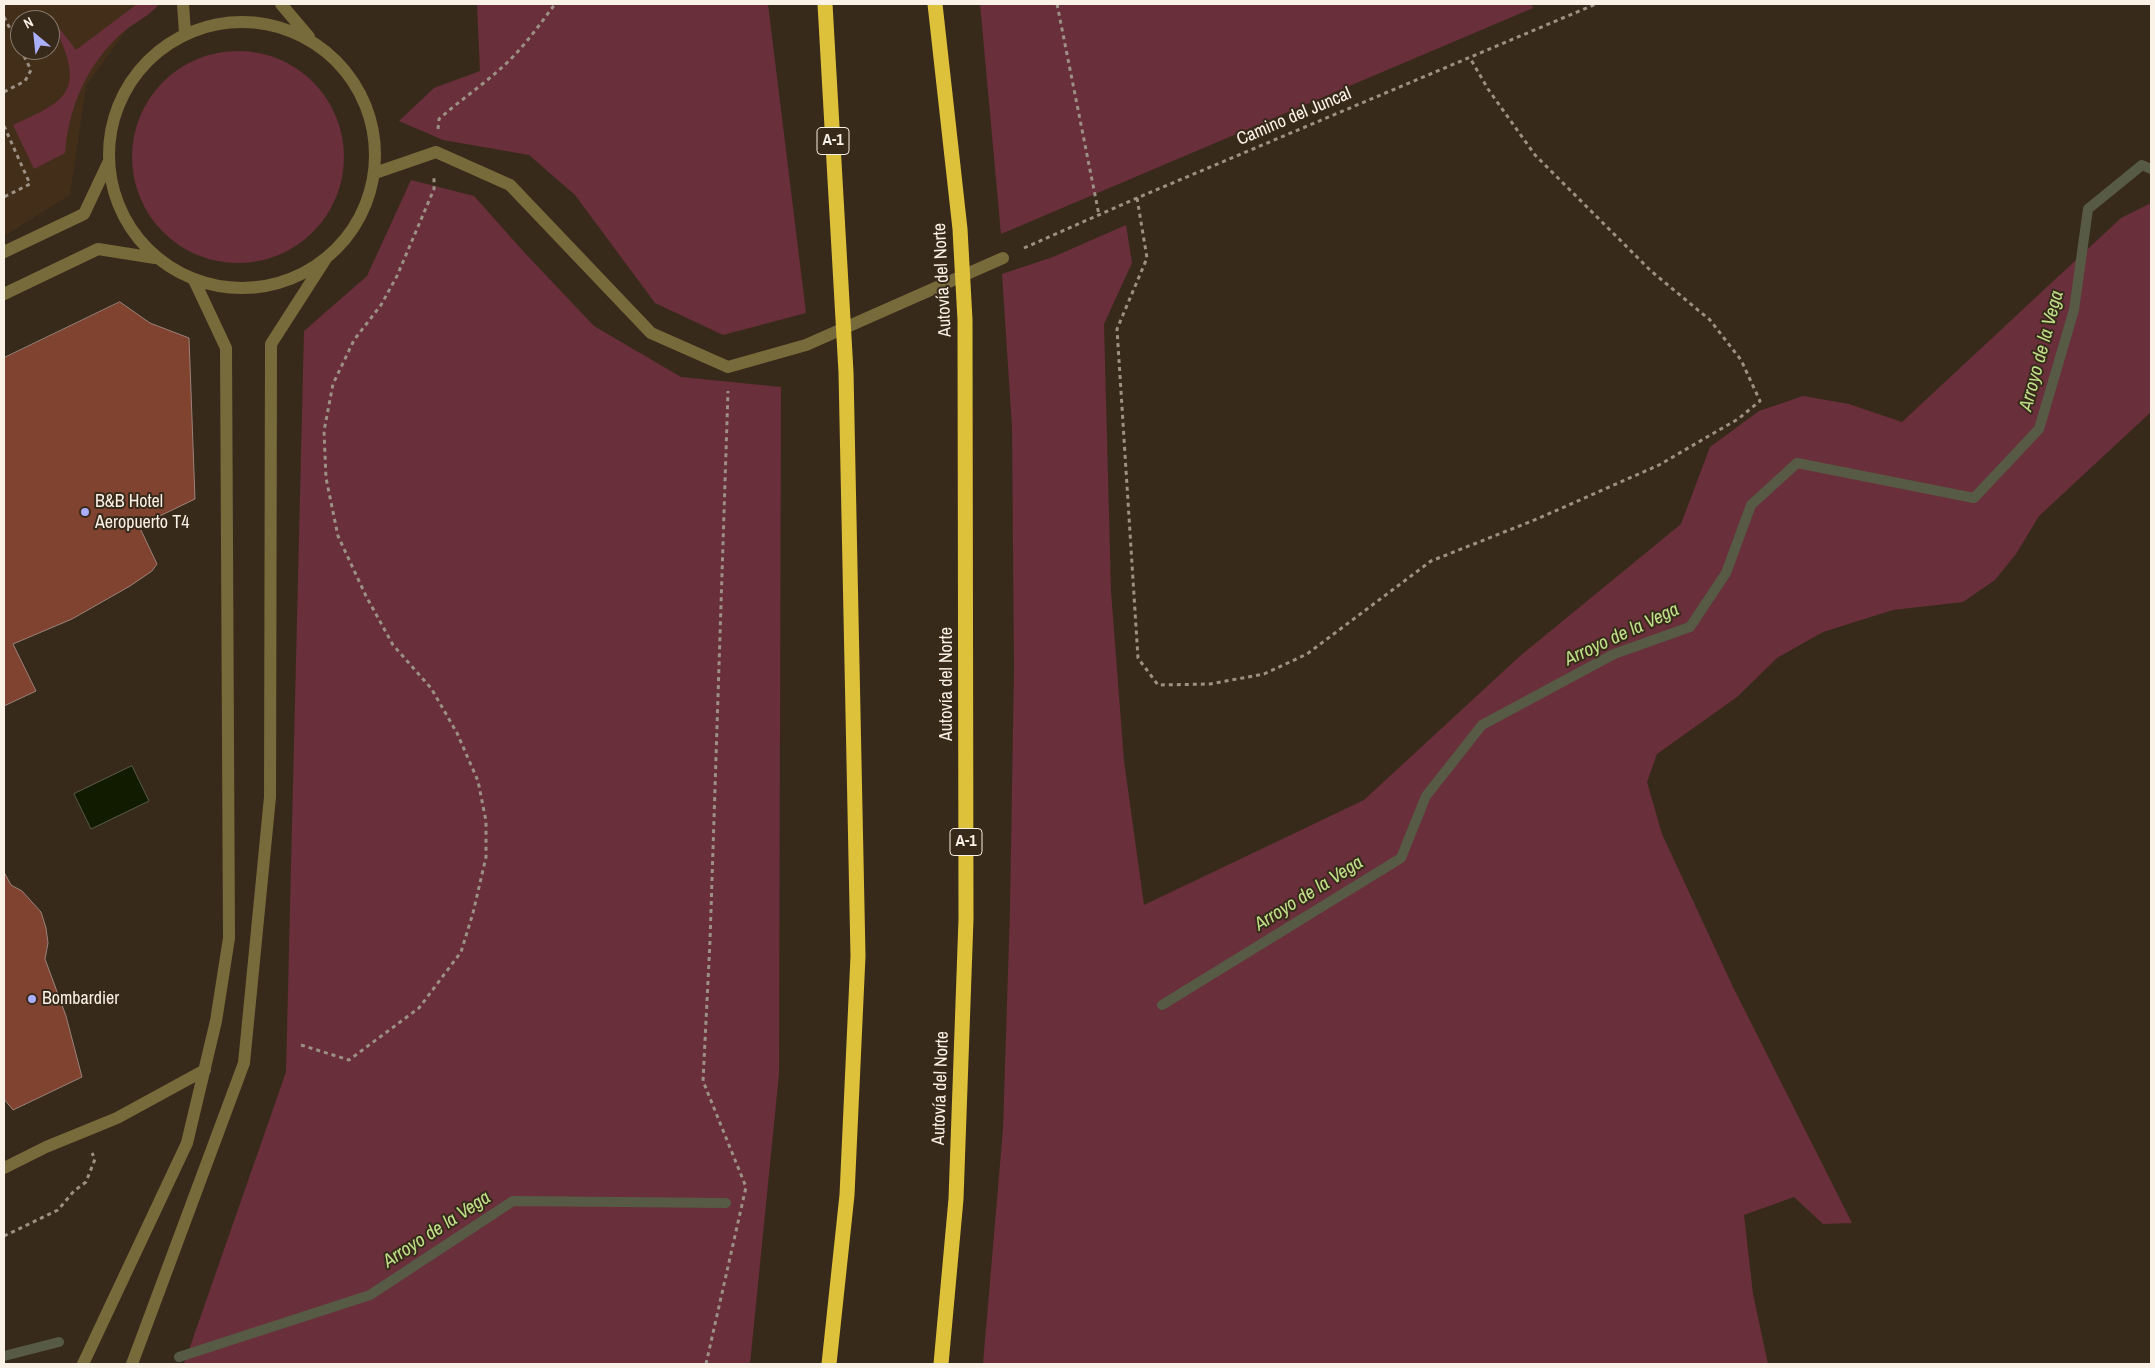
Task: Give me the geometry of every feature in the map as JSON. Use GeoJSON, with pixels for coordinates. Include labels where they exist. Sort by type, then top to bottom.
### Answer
{"type":"FeatureCollection","features":[{"type":"Feature","properties":{"kind":"highway","name":"A-1"},"geometry":{"type":"LineString","coordinates":[[825,4],[846,372],[858,956],[847,1195],[829,1364]]}},
{"type":"Feature","properties":{"kind":"highway","name":"Autovía del Norte"},"geometry":{"type":"LineString","coordinates":[[935,4],[960,229],[964,320],[966,919],[956,1198],[940,1364]]}},
{"type":"Feature","properties":{"kind":"street"},"geometry":{"type":"LineString","coordinates":[[183,4],[185,33]]}},
{"type":"Feature","properties":{"kind":"street"},"geometry":{"type":"LineString","coordinates":[[132,1364],[244,1063],[270,797],[271,344],[325,260],[349,236],[366,206],[376,173],[375,132],[362,94],[341,63],[310,39],[280,4]]}},
{"type":"Feature","properties":{"kind":"street"},"geometry":{"type":"LineString","coordinates":[[310,39],[270,23],[253,22],[227,21],[185,33],[152,55],[126,86],[111,123],[108,163],[115,199],[131,231],[155,258],[194,280],[239,289],[284,282],[325,260]]}},
{"type":"Feature","properties":{"kind":"street"},"geometry":{"type":"LineString","coordinates":[[376,173],[436,152],[510,185],[651,334],[728,368],[806,344],[1003,258]]}},
{"type":"Feature","properties":{"kind":"street"},"geometry":{"type":"LineString","coordinates":[[4,252],[84,214],[108,163]]}},
{"type":"Feature","properties":{"kind":"street"},"geometry":{"type":"LineString","coordinates":[[4,294],[98,248],[155,258]]}},
{"type":"Feature","properties":{"kind":"street"},"geometry":{"type":"LineString","coordinates":[[83,1364],[187,1143],[216,1021],[229,938],[226,348],[194,280]]}},
{"type":"Feature","properties":{"kind":"street"},"geometry":{"type":"LineString","coordinates":[[4,1168],[117,1118],[205,1070]]}},
{"type":"Feature","properties":{"kind":"path"},"geometry":{"type":"LineString","coordinates":[[301,1045],[349,1060],[419,1008],[461,952],[473,914],[486,857],[486,821],[478,781],[457,733],[431,688],[393,645],[366,596],[338,536],[326,478],[324,431],[333,384],[354,340],[381,305],[397,276],[434,189],[439,120],[463,97],[499,70],[525,43],[555,4]]}},
{"type":"Feature","properties":{"kind":"path"},"geometry":{"type":"LineString","coordinates":[[1057,4],[1100,215]]}},
{"type":"Feature","properties":{"kind":"path","name":"Camino del Juncal"},"geometry":{"type":"LineString","coordinates":[[1003,258],[1137,198],[1596,4]]}},
{"type":"Feature","properties":{"kind":"path"},"geometry":{"type":"LineString","coordinates":[[4,17],[10,28]]}},
{"type":"Feature","properties":{"kind":"path"},"geometry":{"type":"LineString","coordinates":[[1137,198],[1147,258],[1117,329],[1138,658],[1158,685],[1210,684],[1264,674],[1307,654],[1431,562],[1538,519],[1659,465],[1738,418],[1760,401],[1741,360],[1710,320],[1651,271],[1536,154],[1488,89],[1470,58]]}},
{"type":"Feature","properties":{"kind":"path"},"geometry":{"type":"LineString","coordinates":[[4,92],[24,81],[31,70],[26,60]]}},
{"type":"Feature","properties":{"kind":"path"},"geometry":{"type":"LineString","coordinates":[[4,126],[30,184],[4,197]]}},
{"type":"Feature","properties":{"kind":"path"},"geometry":{"type":"LineString","coordinates":[[706,1364],[746,1187],[703,1080],[710,941],[728,368]]}},
{"type":"Feature","properties":{"kind":"path"},"geometry":{"type":"LineString","coordinates":[[4,1236],[58,1210],[86,1182],[95,1159],[84,1132]]}},
{"type":"Feature","properties":{"kind":"shaded area"},"geometry":{"type":"Polygon","coordinates":[[[4,4],[156,4],[132,22],[86,86],[70,195],[4,236],[4,4]]]}},
{"type":"Feature","properties":{"kind":"shaded area"},"geometry":{"type":"Polygon","coordinates":[[[137,4],[159,4],[123,32],[99,58],[82,87],[76,102],[67,136],[65,153],[34,169],[13,125],[46,109],[58,101],[65,92],[69,81],[69,68],[60,40],[60,29],[76,50],[137,4]]]}},
{"type":"Feature","properties":{"kind":"shaded area"},"geometry":{"type":"Polygon","coordinates":[[[477,4],[768,4],[806,313],[723,335],[655,303],[575,195],[529,155],[443,140],[399,121],[434,88],[480,71],[477,4]]]}},
{"type":"Feature","properties":{"kind":"shaded area"},"geometry":{"type":"Polygon","coordinates":[[[980,4],[1531,4],[1533,8],[1001,234],[980,4]]]}},
{"type":"Feature","properties":{"kind":"shaded area"},"geometry":{"type":"Polygon","coordinates":[[[238,51],[259,53],[279,59],[297,69],[313,82],[326,98],[336,116],[342,136],[344,157],[342,178],[336,198],[326,216],[313,232],[297,245],[279,255],[259,261],[238,263],[217,261],[197,255],[179,245],[163,232],[150,216],[140,198],[134,178],[132,157],[134,136],[140,116],[150,98],[163,82],[179,69],[197,59],[217,53],[238,51]]]}},
{"type":"Feature","properties":{"kind":"shaded area"},"geometry":{"type":"Polygon","coordinates":[[[411,180],[474,196],[594,326],[681,377],[781,387],[779,1074],[750,1364],[184,1364],[286,1072],[304,331],[367,276],[411,180]]]}},
{"type":"Feature","properties":{"kind":"shaded area"},"geometry":{"type":"Polygon","coordinates":[[[2151,203],[2151,412],[2039,516],[2016,554],[1995,580],[1963,602],[1893,610],[1823,632],[1777,658],[1737,697],[1657,754],[1647,782],[1662,834],[1734,989],[1852,1223],[1823,1224],[1794,1197],[1744,1215],[1753,1294],[1768,1364],[983,1364],[1003,1129],[1010,909],[1014,669],[1012,427],[1002,274],[1053,257],[1126,225],[1132,263],[1104,324],[1111,591],[1124,761],[1144,905],[1364,800],[1520,656],[1681,524],[1710,447],[1759,411],[1803,396],[1849,404],[1902,422],[2121,218],[2151,203]]]}},
{"type":"Feature","properties":{"kind":"shaded area"},"geometry":{"type":"Polygon","coordinates":[[[132,766],[149,801],[91,829],[74,794],[132,766]]]}},
{"type":"Feature","properties":{"kind":"building","name":"B&B Hotel Aeropuerto T4"},"geometry":{"type":"Polygon","coordinates":[[[120,302],[150,323],[189,338],[195,499],[139,526],[157,564],[152,571],[130,586],[72,619],[13,644],[36,691],[4,706],[4,358],[120,302]]]}},
{"type":"Feature","properties":{"kind":"building","name":"Bombardier"},"geometry":{"type":"Polygon","coordinates":[[[4,872],[11,885],[22,891],[41,912],[48,943],[45,959],[66,1016],[82,1077],[13,1110],[4,1099],[4,872]]]}},
{"type":"Feature","properties":{"kind":"waterway","name":"Arroyo de la Vega"},"geometry":{"type":"LineString","coordinates":[[1162,1005],[1401,858],[1426,796],[1482,725],[1614,654],[1690,627],[1726,573],[1751,505],[1797,463],[1974,498],[2039,429],[2074,310],[2088,209],[2142,165],[2151,169]]}},
{"type":"Feature","properties":{"kind":"waterway","name":"Arroyo de la Vega"},"geometry":{"type":"LineString","coordinates":[[179,1357],[370,1295],[513,1201],[726,1203]]}},
{"type":"Feature","properties":{"kind":"waterway","name":"Arroyo de la Vega"},"geometry":{"type":"LineString","coordinates":[[4,1356],[59,1342]]}},
{"type":"Feature","properties":{"kind":"place","name":"B&B Hotel Aeropuerto T4"},"geometry":{"type":"Point","coordinates":[85,512]}},
{"type":"Feature","properties":{"kind":"place","name":"Bombardier"},"geometry":{"type":"Point","coordinates":[32,999]}}]}
